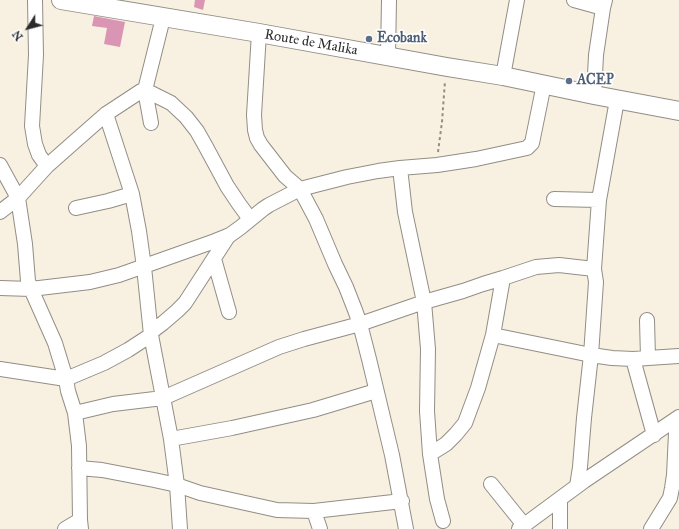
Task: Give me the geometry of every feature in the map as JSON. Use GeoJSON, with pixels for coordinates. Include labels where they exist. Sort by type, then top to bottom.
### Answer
{"type":"FeatureCollection","features":[{"type":"Feature","properties":{"kind":"main road","name":"Route de Malika"},"geometry":{"type":"LineString","coordinates":[[61,0],[259,33],[447,68],[503,76],[679,112]]}},
{"type":"Feature","properties":{"kind":"street"},"geometry":{"type":"LineString","coordinates":[[35,0],[36,55],[32,126],[35,144],[39,155],[47,166]]}},
{"type":"Feature","properties":{"kind":"street"},"geometry":{"type":"LineString","coordinates":[[388,56],[389,0]]}},
{"type":"Feature","properties":{"kind":"street"},"geometry":{"type":"LineString","coordinates":[[503,76],[518,0]]}},
{"type":"Feature","properties":{"kind":"street"},"geometry":{"type":"LineString","coordinates":[[574,0],[604,4],[596,55],[594,95]]}},
{"type":"Feature","properties":{"kind":"street"},"geometry":{"type":"LineString","coordinates":[[151,123],[145,90],[163,18]]}},
{"type":"Feature","properties":{"kind":"street"},"geometry":{"type":"LineString","coordinates":[[259,33],[254,115],[257,138],[268,155],[285,176],[300,189],[319,226],[346,287],[360,324],[392,455],[402,501],[406,529]]}},
{"type":"Feature","properties":{"kind":"street"},"geometry":{"type":"LineString","coordinates":[[0,288],[31,289],[102,280],[144,267],[230,235],[269,205],[300,189],[378,171],[437,165],[476,159],[527,148],[532,143],[544,84]]}},
{"type":"Feature","properties":{"kind":"street"},"geometry":{"type":"LineString","coordinates":[[0,212],[18,198],[47,166],[106,114],[141,91],[145,90],[171,103],[186,116],[197,131],[227,186],[250,219]]}},
{"type":"Feature","properties":{"kind":"street"},"geometry":{"type":"LineString","coordinates":[[577,486],[591,355],[596,282],[594,269],[599,200],[617,100]]}},
{"type":"Feature","properties":{"kind":"street"},"geometry":{"type":"LineString","coordinates":[[106,114],[132,194],[139,230],[151,333],[171,439],[177,485],[180,529]]}},
{"type":"Feature","properties":{"kind":"street"},"geometry":{"type":"LineString","coordinates":[[0,165],[18,198],[26,250],[28,280],[55,344],[75,413],[79,446],[81,525],[65,529]]}},
{"type":"Feature","properties":{"kind":"street"},"geometry":{"type":"LineString","coordinates":[[400,168],[405,212],[424,302],[428,349],[427,411],[430,454],[437,499],[443,521]]}},
{"type":"Feature","properties":{"kind":"street"},"geometry":{"type":"LineString","coordinates":[[76,208],[132,194]]}},
{"type":"Feature","properties":{"kind":"street"},"geometry":{"type":"LineString","coordinates":[[554,199],[599,200]]}},
{"type":"Feature","properties":{"kind":"street"},"geometry":{"type":"LineString","coordinates":[[0,369],[66,379],[104,364],[128,350],[151,333],[185,303],[230,235]]}},
{"type":"Feature","properties":{"kind":"street"},"geometry":{"type":"LineString","coordinates":[[214,259],[229,312]]}},
{"type":"Feature","properties":{"kind":"street"},"geometry":{"type":"LineString","coordinates":[[75,413],[113,404],[163,398],[279,347],[360,324],[424,302],[536,267],[559,265],[594,269]]}},
{"type":"Feature","properties":{"kind":"street"},"geometry":{"type":"LineString","coordinates":[[430,454],[446,444],[465,423],[478,388],[493,335],[502,278]]}},
{"type":"Feature","properties":{"kind":"street"},"geometry":{"type":"LineString","coordinates":[[647,320],[648,358]]}},
{"type":"Feature","properties":{"kind":"street"},"geometry":{"type":"LineString","coordinates":[[493,335],[612,358],[633,359],[679,356]]}},
{"type":"Feature","properties":{"kind":"street"},"geometry":{"type":"LineString","coordinates":[[633,359],[654,435]]}},
{"type":"Feature","properties":{"kind":"street"},"geometry":{"type":"LineString","coordinates":[[171,439],[232,428],[313,410],[376,392]]}},
{"type":"Feature","properties":{"kind":"street"},"geometry":{"type":"LineString","coordinates":[[491,484],[521,527],[577,486],[677,418]]}},
{"type":"Feature","properties":{"kind":"street"},"geometry":{"type":"LineString","coordinates":[[651,529],[670,498],[674,475],[677,418]]}},
{"type":"Feature","properties":{"kind":"street"},"geometry":{"type":"LineString","coordinates":[[79,468],[102,470],[154,480],[177,485],[200,493],[277,510],[314,511],[402,501]]}},
{"type":"Feature","properties":{"kind":"street"},"geometry":{"type":"LineString","coordinates":[[560,499],[560,529]]}},
{"type":"Feature","properties":{"kind":"street"},"geometry":{"type":"LineString","coordinates":[[314,511],[320,529]]}},
{"type":"Feature","properties":{"kind":"path"},"geometry":{"type":"LineString","coordinates":[[437,165],[447,68]]}},
{"type":"Feature","properties":{"kind":"building"},"geometry":{"type":"Polygon","coordinates":[[[195,0],[205,0],[203,10],[194,7],[195,0]]]}},
{"type":"Feature","properties":{"kind":"building"},"geometry":{"type":"Polygon","coordinates":[[[94,16],[125,22],[120,47],[104,44],[107,28],[92,26],[94,16]]]}},
{"type":"Feature","properties":{"kind":"place","name":"Ecobank"},"geometry":{"type":"Point","coordinates":[369,39]}},
{"type":"Feature","properties":{"kind":"place","name":"ACEP"},"geometry":{"type":"Point","coordinates":[569,81]}}]}
